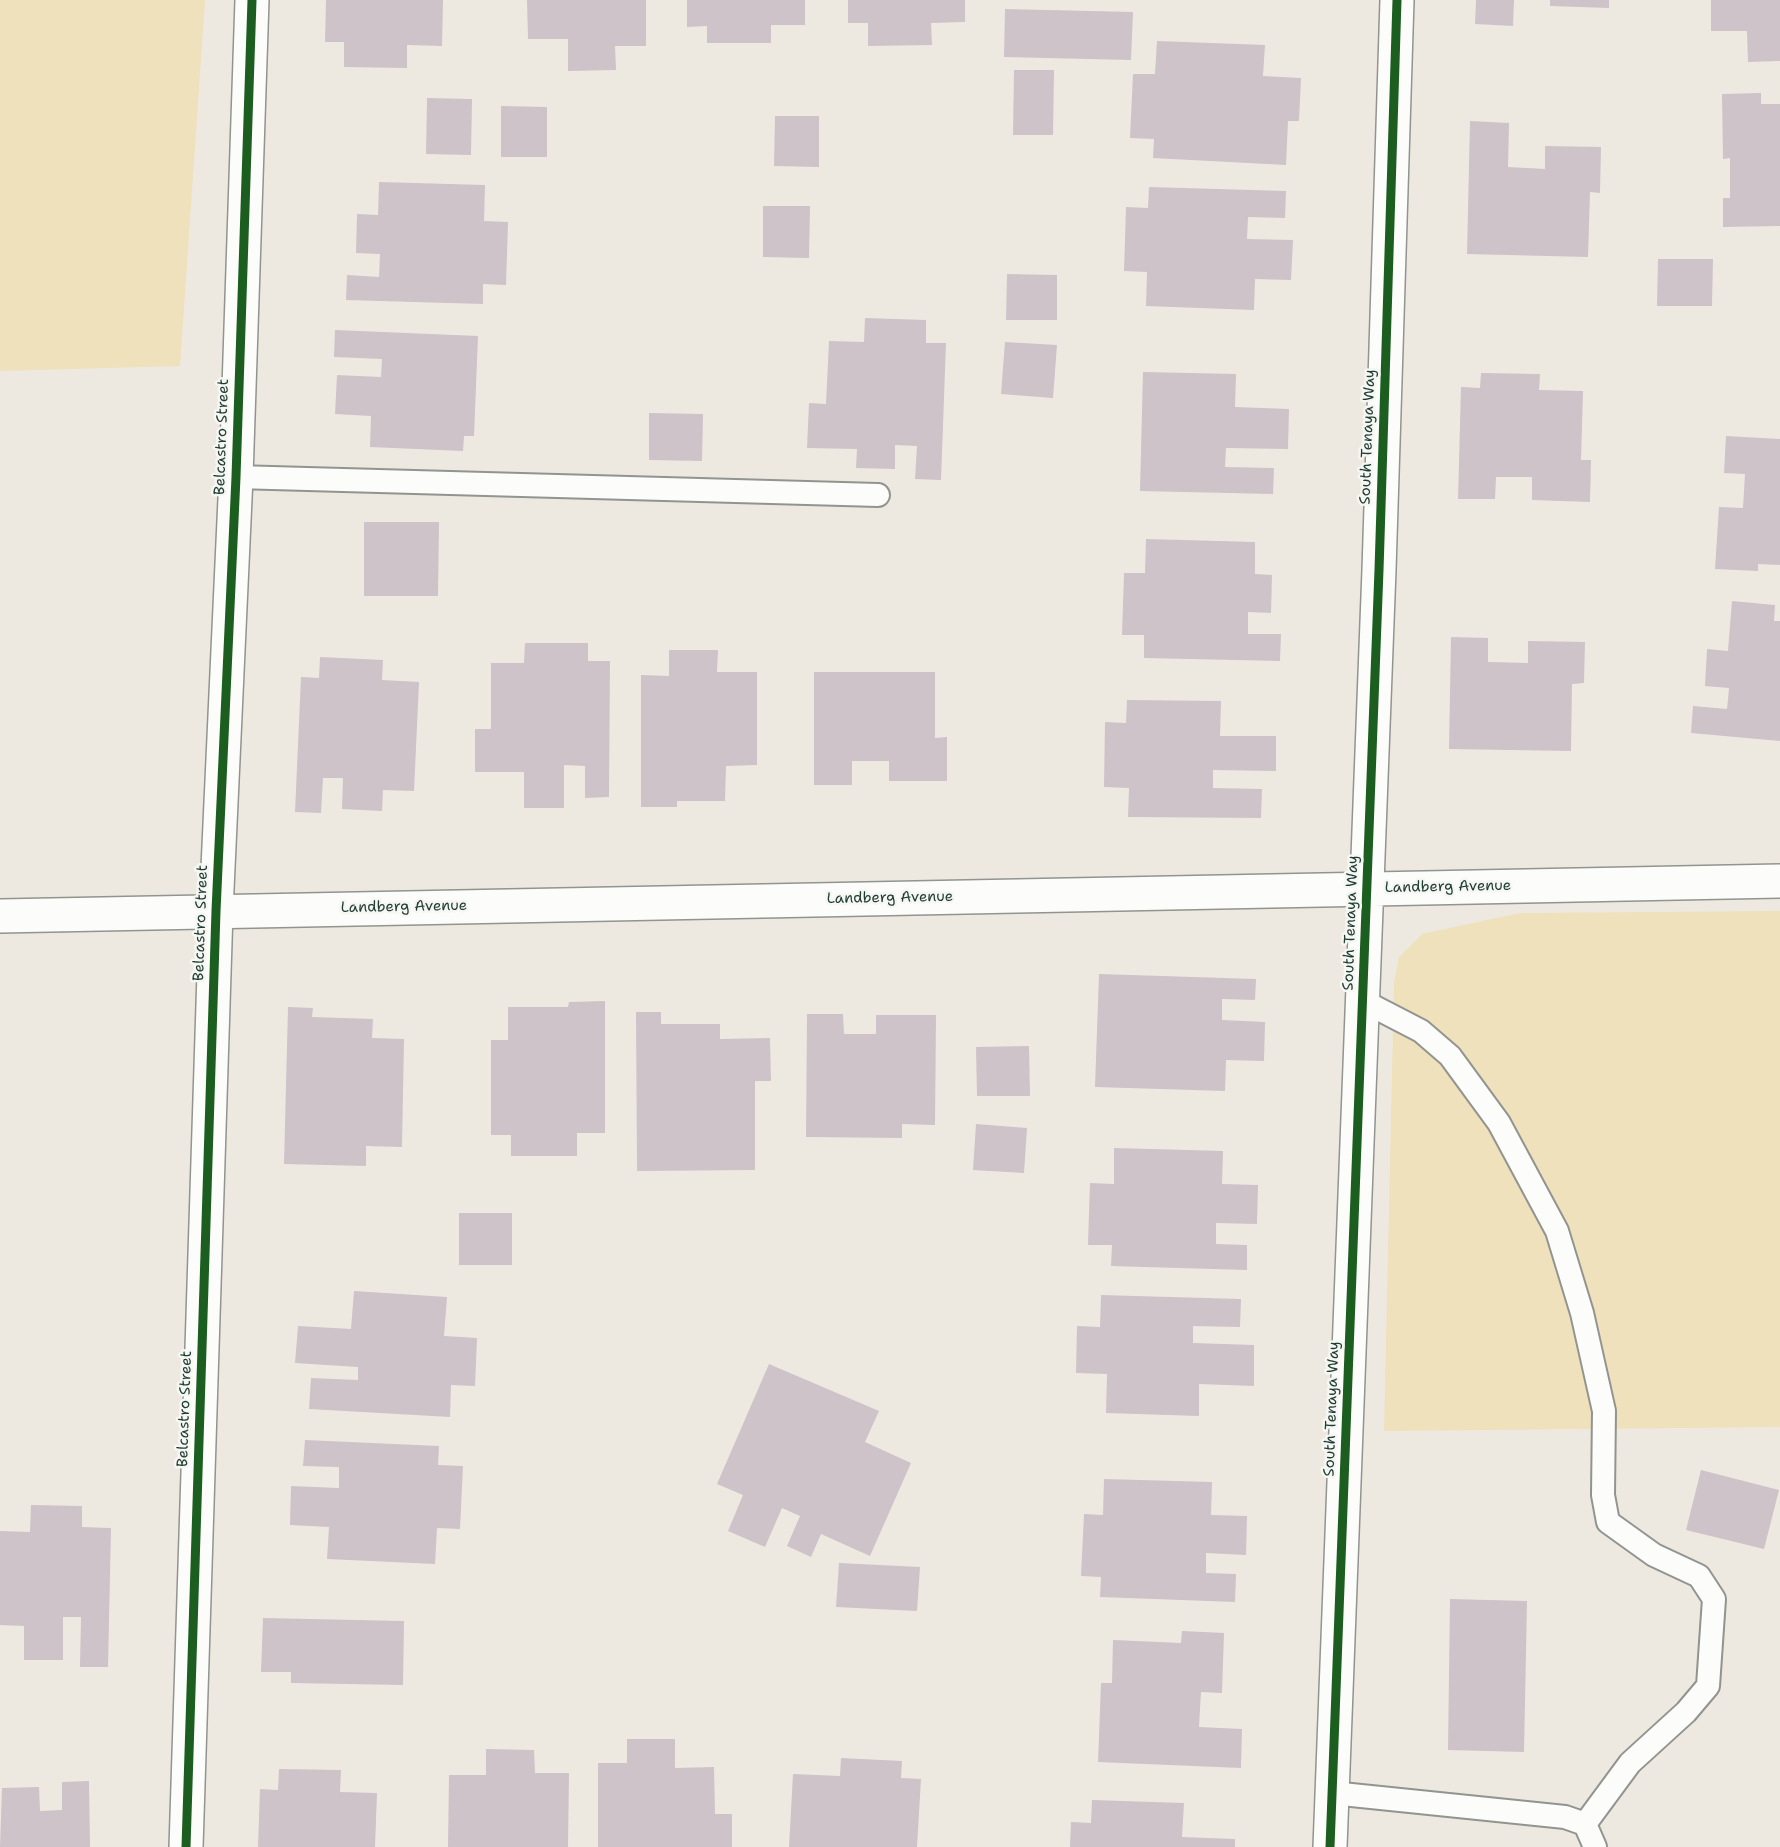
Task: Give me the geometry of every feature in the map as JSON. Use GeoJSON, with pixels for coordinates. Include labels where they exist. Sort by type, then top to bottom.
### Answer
{"type":"FeatureCollection","features":[{"type":"Feature","properties":{"kind":"street","name":"Belcastro Street"},"geometry":{"type":"LineString","coordinates":[[186,1847],[216,911],[236,477],[252,0]]}},
{"type":"Feature","properties":{"kind":"street","name":"South Tenaya Way"},"geometry":{"type":"LineString","coordinates":[[1330,1847],[1368,888],[1397,0]]}},
{"type":"Feature","properties":{"kind":"street","name":"Landberg Avenue"},"geometry":{"type":"LineString","coordinates":[[0,916],[1780,881]]}},
{"type":"Feature","properties":{"kind":"lane"},"geometry":{"type":"LineString","coordinates":[[236,477],[878,495]]}},
{"type":"Feature","properties":{"kind":"lane"},"geometry":{"type":"LineString","coordinates":[[1363,1001],[1421,1031],[1450,1056],[1499,1123],[1557,1231],[1582,1313],[1604,1411],[1604,1495],[1608,1522],[1654,1555],[1699,1576],[1714,1599],[1708,1686],[1686,1712],[1630,1763],[1586,1824]]}},
{"type":"Feature","properties":{"kind":"lane"},"geometry":{"type":"LineString","coordinates":[[1332,1793],[1565,1817],[1586,1824]]}},
{"type":"Feature","properties":{"kind":"lane"},"geometry":{"type":"LineString","coordinates":[[1586,1824],[1595,1847]]}},
{"type":"Feature","properties":{"kind":"sand"},"geometry":{"type":"Polygon","coordinates":[[[0,0],[205,0],[180,366],[0,371],[0,0]]]}},
{"type":"Feature","properties":{"kind":"sand"},"geometry":{"type":"Polygon","coordinates":[[[1780,911],[1780,1427],[1384,1431],[1394,983],[1399,957],[1422,934],[1520,913],[1780,911]]]}},
{"type":"Feature","properties":{"kind":"building"},"geometry":{"type":"Polygon","coordinates":[[[326,0],[443,0],[442,46],[407,45],[407,68],[344,67],[344,42],[325,42],[326,0]]]}},
{"type":"Feature","properties":{"kind":"building"},"geometry":{"type":"Polygon","coordinates":[[[527,0],[646,0],[646,46],[615,46],[616,70],[568,71],[568,39],[528,39],[527,0]]]}},
{"type":"Feature","properties":{"kind":"building"},"geometry":{"type":"Polygon","coordinates":[[[687,0],[805,0],[805,25],[771,25],[771,43],[707,43],[707,26],[687,27],[687,0]]]}},
{"type":"Feature","properties":{"kind":"building"},"geometry":{"type":"Polygon","coordinates":[[[848,0],[965,0],[965,22],[931,23],[932,45],[868,46],[868,23],[848,23],[848,0]]]}},
{"type":"Feature","properties":{"kind":"building"},"geometry":{"type":"Polygon","coordinates":[[[1476,0],[1514,0],[1513,26],[1475,24],[1476,0]]]}},
{"type":"Feature","properties":{"kind":"building"},"geometry":{"type":"Polygon","coordinates":[[[1550,0],[1609,0],[1609,8],[1550,6],[1550,0]]]}},
{"type":"Feature","properties":{"kind":"building"},"geometry":{"type":"Polygon","coordinates":[[[1711,0],[1780,0],[1780,61],[1748,62],[1747,31],[1711,31],[1711,0]]]}},
{"type":"Feature","properties":{"kind":"building"},"geometry":{"type":"Polygon","coordinates":[[[1005,9],[1133,12],[1131,60],[1004,57],[1005,9]]]}},
{"type":"Feature","properties":{"kind":"building"},"geometry":{"type":"Polygon","coordinates":[[[1157,41],[1265,45],[1263,76],[1301,78],[1299,121],[1288,121],[1286,165],[1153,158],[1154,139],[1130,138],[1133,74],[1155,74],[1157,41]]]}},
{"type":"Feature","properties":{"kind":"building"},"geometry":{"type":"Polygon","coordinates":[[[1014,70],[1054,70],[1053,135],[1013,135],[1014,70]]]}},
{"type":"Feature","properties":{"kind":"building"},"geometry":{"type":"Polygon","coordinates":[[[1761,93],[1761,104],[1780,104],[1780,226],[1723,227],[1723,198],[1730,198],[1730,158],[1723,159],[1722,94],[1761,93]]]}},
{"type":"Feature","properties":{"kind":"building"},"geometry":{"type":"Polygon","coordinates":[[[427,98],[472,99],[471,155],[426,154],[427,98]]]}},
{"type":"Feature","properties":{"kind":"building"},"geometry":{"type":"Polygon","coordinates":[[[501,106],[547,107],[547,157],[501,157],[501,106]]]}},
{"type":"Feature","properties":{"kind":"building"},"geometry":{"type":"Polygon","coordinates":[[[775,116],[819,116],[819,167],[774,166],[775,116]]]}},
{"type":"Feature","properties":{"kind":"building"},"geometry":{"type":"Polygon","coordinates":[[[1470,121],[1509,123],[1508,167],[1545,169],[1545,146],[1601,147],[1600,193],[1590,192],[1588,257],[1467,254],[1470,121]]]}},
{"type":"Feature","properties":{"kind":"building"},"geometry":{"type":"Polygon","coordinates":[[[379,182],[485,185],[484,221],[508,222],[506,285],[483,284],[483,304],[346,300],[347,275],[379,277],[380,254],[356,253],[357,214],[378,215],[379,182]]]}},
{"type":"Feature","properties":{"kind":"building"},"geometry":{"type":"Polygon","coordinates":[[[1149,187],[1286,191],[1285,218],[1248,217],[1247,239],[1293,240],[1291,280],[1255,279],[1254,310],[1146,306],[1147,272],[1124,271],[1126,207],[1148,208],[1149,187]]]}},
{"type":"Feature","properties":{"kind":"building"},"geometry":{"type":"Polygon","coordinates":[[[763,206],[810,206],[809,258],[763,257],[763,206]]]}},
{"type":"Feature","properties":{"kind":"building"},"geometry":{"type":"Polygon","coordinates":[[[1658,259],[1713,259],[1712,306],[1657,306],[1658,259]]]}},
{"type":"Feature","properties":{"kind":"building"},"geometry":{"type":"Polygon","coordinates":[[[1007,274],[1057,275],[1057,320],[1006,320],[1007,274]]]}},
{"type":"Feature","properties":{"kind":"building"},"geometry":{"type":"Polygon","coordinates":[[[865,318],[926,320],[926,343],[946,343],[941,480],[915,479],[917,446],[895,445],[895,469],[856,468],[857,449],[807,448],[809,403],[826,404],[829,341],[864,342],[865,318]]]}},
{"type":"Feature","properties":{"kind":"building"},"geometry":{"type":"Polygon","coordinates":[[[335,330],[478,336],[474,436],[464,436],[463,451],[370,447],[371,416],[335,414],[337,375],[381,377],[382,359],[334,357],[335,330]]]}},
{"type":"Feature","properties":{"kind":"building"},"geometry":{"type":"Polygon","coordinates":[[[1005,342],[1057,345],[1053,398],[1001,394],[1005,342]]]}},
{"type":"Feature","properties":{"kind":"building"},"geometry":{"type":"Polygon","coordinates":[[[1143,372],[1236,374],[1235,407],[1289,409],[1288,449],[1226,448],[1225,467],[1274,468],[1273,494],[1140,491],[1143,372]]]}},
{"type":"Feature","properties":{"kind":"building"},"geometry":{"type":"Polygon","coordinates":[[[1481,373],[1540,374],[1539,390],[1583,391],[1581,460],[1591,460],[1590,502],[1532,500],[1532,477],[1496,477],[1495,499],[1458,499],[1461,387],[1480,388],[1481,373]]]}},
{"type":"Feature","properties":{"kind":"building"},"geometry":{"type":"Polygon","coordinates":[[[649,413],[703,414],[702,461],[649,460],[649,413]]]}},
{"type":"Feature","properties":{"kind":"building"},"geometry":{"type":"Polygon","coordinates":[[[1726,436],[1780,439],[1780,565],[1758,564],[1758,571],[1715,569],[1719,507],[1743,508],[1745,474],[1724,473],[1726,436]]]}},
{"type":"Feature","properties":{"kind":"building"},"geometry":{"type":"Polygon","coordinates":[[[364,522],[439,522],[438,596],[364,596],[364,522]]]}},
{"type":"Feature","properties":{"kind":"building"},"geometry":{"type":"Polygon","coordinates":[[[1146,539],[1255,542],[1255,574],[1272,575],[1271,613],[1248,612],[1248,634],[1281,634],[1280,661],[1144,658],[1144,635],[1122,635],[1124,573],[1145,573],[1146,539]]]}},
{"type":"Feature","properties":{"kind":"building"},"geometry":{"type":"Polygon","coordinates":[[[1732,601],[1775,605],[1774,621],[1780,621],[1780,741],[1691,733],[1693,706],[1727,709],[1729,688],[1705,686],[1707,649],[1728,651],[1732,601]]]}},
{"type":"Feature","properties":{"kind":"building"},"geometry":{"type":"Polygon","coordinates":[[[1451,637],[1488,638],[1488,662],[1528,663],[1528,641],[1585,642],[1584,683],[1572,684],[1571,751],[1449,749],[1451,637]]]}},
{"type":"Feature","properties":{"kind":"building"},"geometry":{"type":"Polygon","coordinates":[[[525,643],[588,643],[588,661],[610,661],[609,797],[585,798],[585,766],[564,765],[564,808],[524,808],[524,772],[475,772],[475,729],[491,729],[491,663],[524,663],[525,643]]]}},
{"type":"Feature","properties":{"kind":"building"},"geometry":{"type":"Polygon","coordinates":[[[669,650],[718,650],[717,672],[757,672],[757,765],[726,766],[725,801],[677,801],[677,807],[641,807],[641,675],[669,676],[669,650]]]}},
{"type":"Feature","properties":{"kind":"building"},"geometry":{"type":"Polygon","coordinates":[[[320,657],[383,660],[382,680],[419,682],[414,791],[383,790],[382,811],[342,809],[343,778],[323,778],[321,813],[295,812],[301,677],[319,678],[320,657]]]}},
{"type":"Feature","properties":{"kind":"building"},"geometry":{"type":"Polygon","coordinates":[[[814,672],[935,672],[935,738],[947,737],[947,781],[889,781],[889,761],[852,761],[852,785],[814,785],[814,672]]]}},
{"type":"Feature","properties":{"kind":"building"},"geometry":{"type":"Polygon","coordinates":[[[1127,700],[1221,701],[1220,736],[1276,736],[1276,771],[1213,770],[1213,788],[1262,789],[1261,818],[1128,817],[1129,788],[1104,787],[1105,722],[1126,723],[1127,700]]]}},
{"type":"Feature","properties":{"kind":"building"},"geometry":{"type":"Polygon","coordinates":[[[1099,974],[1256,979],[1255,1000],[1222,999],[1222,1020],[1265,1022],[1264,1061],[1226,1060],[1225,1091],[1095,1087],[1099,974]]]}},
{"type":"Feature","properties":{"kind":"building"},"geometry":{"type":"Polygon","coordinates":[[[605,1001],[605,1133],[577,1133],[577,1156],[511,1156],[511,1135],[491,1135],[491,1040],[508,1040],[508,1007],[568,1007],[569,1002],[605,1001]]]}},
{"type":"Feature","properties":{"kind":"building"},"geometry":{"type":"Polygon","coordinates":[[[288,1007],[313,1008],[312,1017],[373,1019],[372,1038],[404,1039],[402,1147],[366,1146],[366,1166],[284,1164],[288,1007]]]}},
{"type":"Feature","properties":{"kind":"building"},"geometry":{"type":"Polygon","coordinates":[[[636,1012],[661,1012],[661,1024],[720,1024],[720,1039],[770,1038],[771,1081],[755,1081],[755,1170],[637,1171],[636,1012]]]}},
{"type":"Feature","properties":{"kind":"building"},"geometry":{"type":"Polygon","coordinates":[[[807,1014],[843,1014],[844,1034],[876,1034],[876,1015],[936,1015],[935,1125],[902,1124],[902,1138],[806,1137],[807,1014]]]}},
{"type":"Feature","properties":{"kind":"building"},"geometry":{"type":"Polygon","coordinates":[[[1029,1046],[1030,1096],[977,1096],[976,1047],[1029,1046]]]}},
{"type":"Feature","properties":{"kind":"building"},"geometry":{"type":"Polygon","coordinates":[[[976,1124],[1027,1128],[1024,1173],[973,1170],[976,1124]]]}},
{"type":"Feature","properties":{"kind":"building"},"geometry":{"type":"Polygon","coordinates":[[[1114,1148],[1223,1151],[1222,1184],[1258,1185],[1257,1224],[1216,1223],[1216,1244],[1247,1245],[1247,1270],[1111,1266],[1112,1245],[1088,1245],[1090,1183],[1114,1184],[1114,1148]]]}},
{"type":"Feature","properties":{"kind":"building"},"geometry":{"type":"Polygon","coordinates":[[[459,1213],[512,1213],[512,1265],[459,1265],[459,1213]]]}},
{"type":"Feature","properties":{"kind":"building"},"geometry":{"type":"Polygon","coordinates":[[[354,1291],[447,1297],[444,1336],[477,1338],[475,1386],[451,1385],[450,1417],[309,1409],[311,1378],[358,1380],[358,1367],[295,1363],[298,1326],[351,1329],[354,1291]]]}},
{"type":"Feature","properties":{"kind":"building"},"geometry":{"type":"Polygon","coordinates":[[[1101,1295],[1241,1299],[1240,1327],[1193,1326],[1193,1343],[1254,1345],[1254,1386],[1199,1384],[1199,1416],[1106,1413],[1107,1374],[1076,1373],[1077,1326],[1100,1327],[1101,1295]]]}},
{"type":"Feature","properties":{"kind":"building"},"geometry":{"type":"Polygon","coordinates":[[[769,1364],[879,1411],[865,1442],[911,1463],[870,1556],[821,1534],[811,1557],[787,1546],[800,1516],[782,1508],[765,1547],[728,1531],[743,1495],[717,1484],[769,1364]]]}},
{"type":"Feature","properties":{"kind":"building"},"geometry":{"type":"Polygon","coordinates":[[[305,1440],[439,1446],[438,1465],[463,1466],[460,1529],[437,1528],[435,1564],[327,1559],[329,1527],[290,1525],[291,1486],[339,1488],[339,1467],[303,1466],[305,1440]]]}},
{"type":"Feature","properties":{"kind":"building"},"geometry":{"type":"Polygon","coordinates":[[[1701,1470],[1779,1490],[1764,1549],[1686,1530],[1701,1470]]]}},
{"type":"Feature","properties":{"kind":"building"},"geometry":{"type":"Polygon","coordinates":[[[1104,1479],[1212,1482],[1211,1515],[1247,1516],[1246,1555],[1206,1553],[1206,1573],[1236,1574],[1235,1602],[1100,1597],[1101,1577],[1081,1576],[1084,1514],[1103,1515],[1104,1479]]]}},
{"type":"Feature","properties":{"kind":"building"},"geometry":{"type":"Polygon","coordinates":[[[31,1505],[82,1506],[82,1527],[111,1528],[108,1667],[80,1667],[81,1617],[63,1617],[63,1660],[24,1660],[24,1626],[0,1625],[0,1531],[30,1532],[31,1505]]]}},
{"type":"Feature","properties":{"kind":"building"},"geometry":{"type":"Polygon","coordinates":[[[839,1563],[920,1567],[917,1611],[836,1607],[839,1563]]]}},
{"type":"Feature","properties":{"kind":"building"},"geometry":{"type":"Polygon","coordinates":[[[1450,1599],[1527,1601],[1524,1752],[1448,1750],[1450,1599]]]}},
{"type":"Feature","properties":{"kind":"building"},"geometry":{"type":"Polygon","coordinates":[[[263,1618],[404,1621],[403,1685],[291,1683],[291,1672],[261,1672],[263,1618]]]}},
{"type":"Feature","properties":{"kind":"building"},"geometry":{"type":"Polygon","coordinates":[[[1182,1631],[1224,1633],[1222,1693],[1201,1692],[1199,1727],[1242,1729],[1241,1768],[1098,1762],[1101,1683],[1112,1683],[1113,1640],[1181,1643],[1182,1631]]]}},
{"type":"Feature","properties":{"kind":"building"},"geometry":{"type":"Polygon","coordinates":[[[627,1739],[675,1739],[675,1768],[714,1767],[715,1814],[732,1814],[732,1847],[598,1847],[598,1763],[627,1763],[627,1739]]]}},
{"type":"Feature","properties":{"kind":"building"},"geometry":{"type":"Polygon","coordinates":[[[486,1749],[534,1750],[535,1773],[569,1773],[568,1847],[448,1847],[449,1775],[486,1775],[486,1749]]]}},
{"type":"Feature","properties":{"kind":"building"},"geometry":{"type":"Polygon","coordinates":[[[841,1758],[902,1761],[901,1778],[921,1779],[917,1847],[789,1847],[793,1774],[840,1776],[841,1758]]]}},
{"type":"Feature","properties":{"kind":"building"},"geometry":{"type":"Polygon","coordinates":[[[279,1769],[341,1770],[340,1792],[377,1793],[375,1847],[258,1847],[260,1789],[278,1790],[279,1769]]]}},
{"type":"Feature","properties":{"kind":"building"},"geometry":{"type":"Polygon","coordinates":[[[89,1781],[90,1847],[0,1847],[2,1788],[39,1787],[40,1811],[62,1810],[62,1782],[89,1781]]]}},
{"type":"Feature","properties":{"kind":"building"},"geometry":{"type":"Polygon","coordinates":[[[1092,1800],[1184,1803],[1182,1837],[1235,1839],[1235,1847],[1070,1847],[1071,1822],[1091,1823],[1092,1800]]]}},
{"type":"Feature","properties":{"kind":"cycle path"},"geometry":{"type":"LineString","coordinates":[[186,1847],[216,911],[236,477],[252,0]]}},
{"type":"Feature","properties":{"kind":"cycle path"},"geometry":{"type":"LineString","coordinates":[[1330,1847],[1379,570],[1397,0]]}}]}
